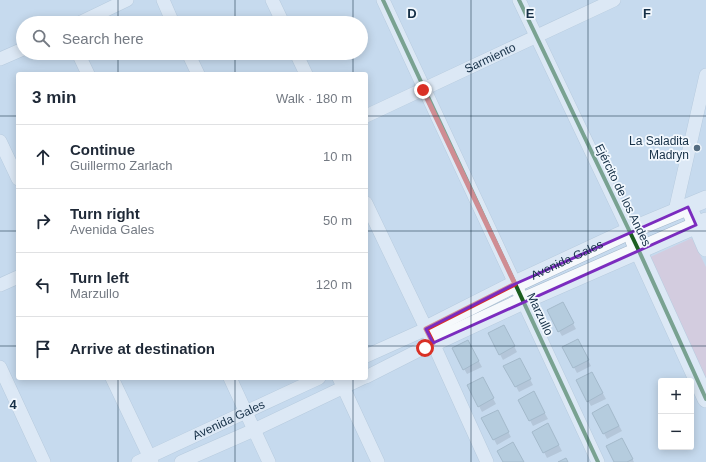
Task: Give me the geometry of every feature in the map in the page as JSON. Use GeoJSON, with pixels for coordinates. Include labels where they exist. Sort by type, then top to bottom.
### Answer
{"type":"FeatureCollection","features":[{"type":"Feature","properties":{"kind":"street"},"geometry":{"type":"LineString","coordinates":[[94,16],[127,0]]}},
{"type":"Feature","properties":{"kind":"street"},"geometry":{"type":"LineString","coordinates":[[163,0],[170,16]]}},
{"type":"Feature","properties":{"kind":"street"},"geometry":{"type":"LineString","coordinates":[[272,0],[280,16]]}},
{"type":"Feature","properties":{"kind":"street","name":"Marzullo"},"geometry":{"type":"LineString","coordinates":[[383,0],[423,90],[598,462]]}},
{"type":"Feature","properties":{"kind":"street","name":"Ejército de los Andes"},"geometry":{"type":"LineString","coordinates":[[519,0],[639,251],[706,399]]}},
{"type":"Feature","properties":{"kind":"street","name":"Sarmiento"},"geometry":{"type":"LineString","coordinates":[[368,115],[614,0]]}},
{"type":"Feature","properties":{"kind":"street"},"geometry":{"type":"LineString","coordinates":[[0,59],[16,52]]}},
{"type":"Feature","properties":{"kind":"street"},"geometry":{"type":"LineString","coordinates":[[81,60],[87,72]]}},
{"type":"Feature","properties":{"kind":"street"},"geometry":{"type":"LineString","coordinates":[[191,60],[197,72]]}},
{"type":"Feature","properties":{"kind":"street"},"geometry":{"type":"LineString","coordinates":[[299,60],[305,72]]}},
{"type":"Feature","properties":{"kind":"street"},"geometry":{"type":"LineString","coordinates":[[706,75],[682,209],[701,223],[706,248]]}},
{"type":"Feature","properties":{"kind":"street"},"geometry":{"type":"LineString","coordinates":[[0,141],[16,175]]}},
{"type":"Feature","properties":{"kind":"street","name":"Avenida Gales"},"geometry":{"type":"LineString","coordinates":[[368,375],[515,284],[629,231],[706,199]]}},
{"type":"Feature","properties":{"kind":"street"},"geometry":{"type":"LineString","coordinates":[[368,207],[430,336],[487,462]]}},
{"type":"Feature","properties":{"kind":"street","name":"Avenida Gales"},"geometry":{"type":"LineString","coordinates":[[368,355],[430,336],[523,301],[701,223]]}},
{"type":"Feature","properties":{"kind":"street"},"geometry":{"type":"LineString","coordinates":[[0,285],[16,278]]}},
{"type":"Feature","properties":{"kind":"street"},"geometry":{"type":"LineString","coordinates":[[0,367],[44,462]]}},
{"type":"Feature","properties":{"kind":"street"},"geometry":{"type":"LineString","coordinates":[[113,380],[147,460]]}},
{"type":"Feature","properties":{"kind":"street"},"geometry":{"type":"LineString","coordinates":[[231,380],[269,462]]}},
{"type":"Feature","properties":{"kind":"street","name":"Avenida Gales"},"geometry":{"type":"LineString","coordinates":[[147,460],[315,380]]}},
{"type":"Feature","properties":{"kind":"street","name":"Avenida Gales"},"geometry":{"type":"LineString","coordinates":[[181,462],[254,430],[341,383],[354,380]]}},
{"type":"Feature","properties":{"kind":"street"},"geometry":{"type":"LineString","coordinates":[[341,383],[378,462]]}},
{"type":"Feature","properties":{"kind":"highlighted area"},"geometry":{"type":"Polygon","coordinates":[[[688,207],[696,225],[433,343],[426,329],[515,284],[688,207]]]}},
{"type":"Feature","properties":{"kind":"shaded area"},"geometry":{"type":"Polygon","coordinates":[[[692,238],[706,267],[706,386],[648,258],[692,238]]]}},
{"type":"Feature","properties":{"kind":"building"},"geometry":{"type":"Polygon","coordinates":[[[563,302],[574,323],[558,332],[547,310],[563,302]]]}},
{"type":"Feature","properties":{"kind":"building"},"geometry":{"type":"Polygon","coordinates":[[[504,325],[515,346],[499,355],[488,333],[504,325]]]}},
{"type":"Feature","properties":{"kind":"building"},"geometry":{"type":"Polygon","coordinates":[[[578,339],[589,360],[573,368],[562,347],[578,339]]]}},
{"type":"Feature","properties":{"kind":"building"},"geometry":{"type":"Polygon","coordinates":[[[468,340],[479,361],[463,370],[452,348],[468,340]]]}},
{"type":"Feature","properties":{"kind":"building"},"geometry":{"type":"Polygon","coordinates":[[[520,358],[531,379],[515,387],[503,366],[520,358]]]}},
{"type":"Feature","properties":{"kind":"building"},"geometry":{"type":"Polygon","coordinates":[[[592,372],[603,393],[587,402],[576,380],[592,372]]]}},
{"type":"Feature","properties":{"kind":"building"},"geometry":{"type":"Polygon","coordinates":[[[483,377],[494,398],[478,407],[467,385],[483,377]]]}},
{"type":"Feature","properties":{"kind":"building"},"geometry":{"type":"Polygon","coordinates":[[[534,391],[545,413],[529,421],[518,400],[534,391]]]}},
{"type":"Feature","properties":{"kind":"building"},"geometry":{"type":"Polygon","coordinates":[[[608,404],[619,426],[603,434],[592,413],[608,404]]]}},
{"type":"Feature","properties":{"kind":"building"},"geometry":{"type":"Polygon","coordinates":[[[498,410],[509,432],[493,440],[481,418],[498,410]]]}},
{"type":"Feature","properties":{"kind":"building"},"geometry":{"type":"Polygon","coordinates":[[[548,423],[559,445],[543,453],[532,432],[548,423]]]}},
{"type":"Feature","properties":{"kind":"building"},"geometry":{"type":"Polygon","coordinates":[[[622,438],[633,459],[627,462],[614,462],[606,446],[622,438]]]}},
{"type":"Feature","properties":{"kind":"building"},"geometry":{"type":"Polygon","coordinates":[[[513,442],[524,462],[503,462],[497,451],[513,442]]]}},
{"type":"Feature","properties":{"kind":"building"},"geometry":{"type":"Polygon","coordinates":[[[566,458],[568,462],[558,462],[566,458]]]}},
{"type":"Feature","properties":{"kind":"cycle path"},"geometry":{"type":"LineString","coordinates":[[383,0],[598,462]]}},
{"type":"Feature","properties":{"kind":"cycle path"},"geometry":{"type":"LineString","coordinates":[[519,0],[639,251],[706,399]]}},
{"type":"Feature","properties":{"kind":"place","name":"La Saladita Madryn"},"geometry":{"type":"Point","coordinates":[697,148]}},
{"type":"Feature","properties":{"kind":"route"},"geometry":{"type":"LineString","coordinates":[[423,90],[515,284],[426,329],[433,343],[425,348]]}}]}
